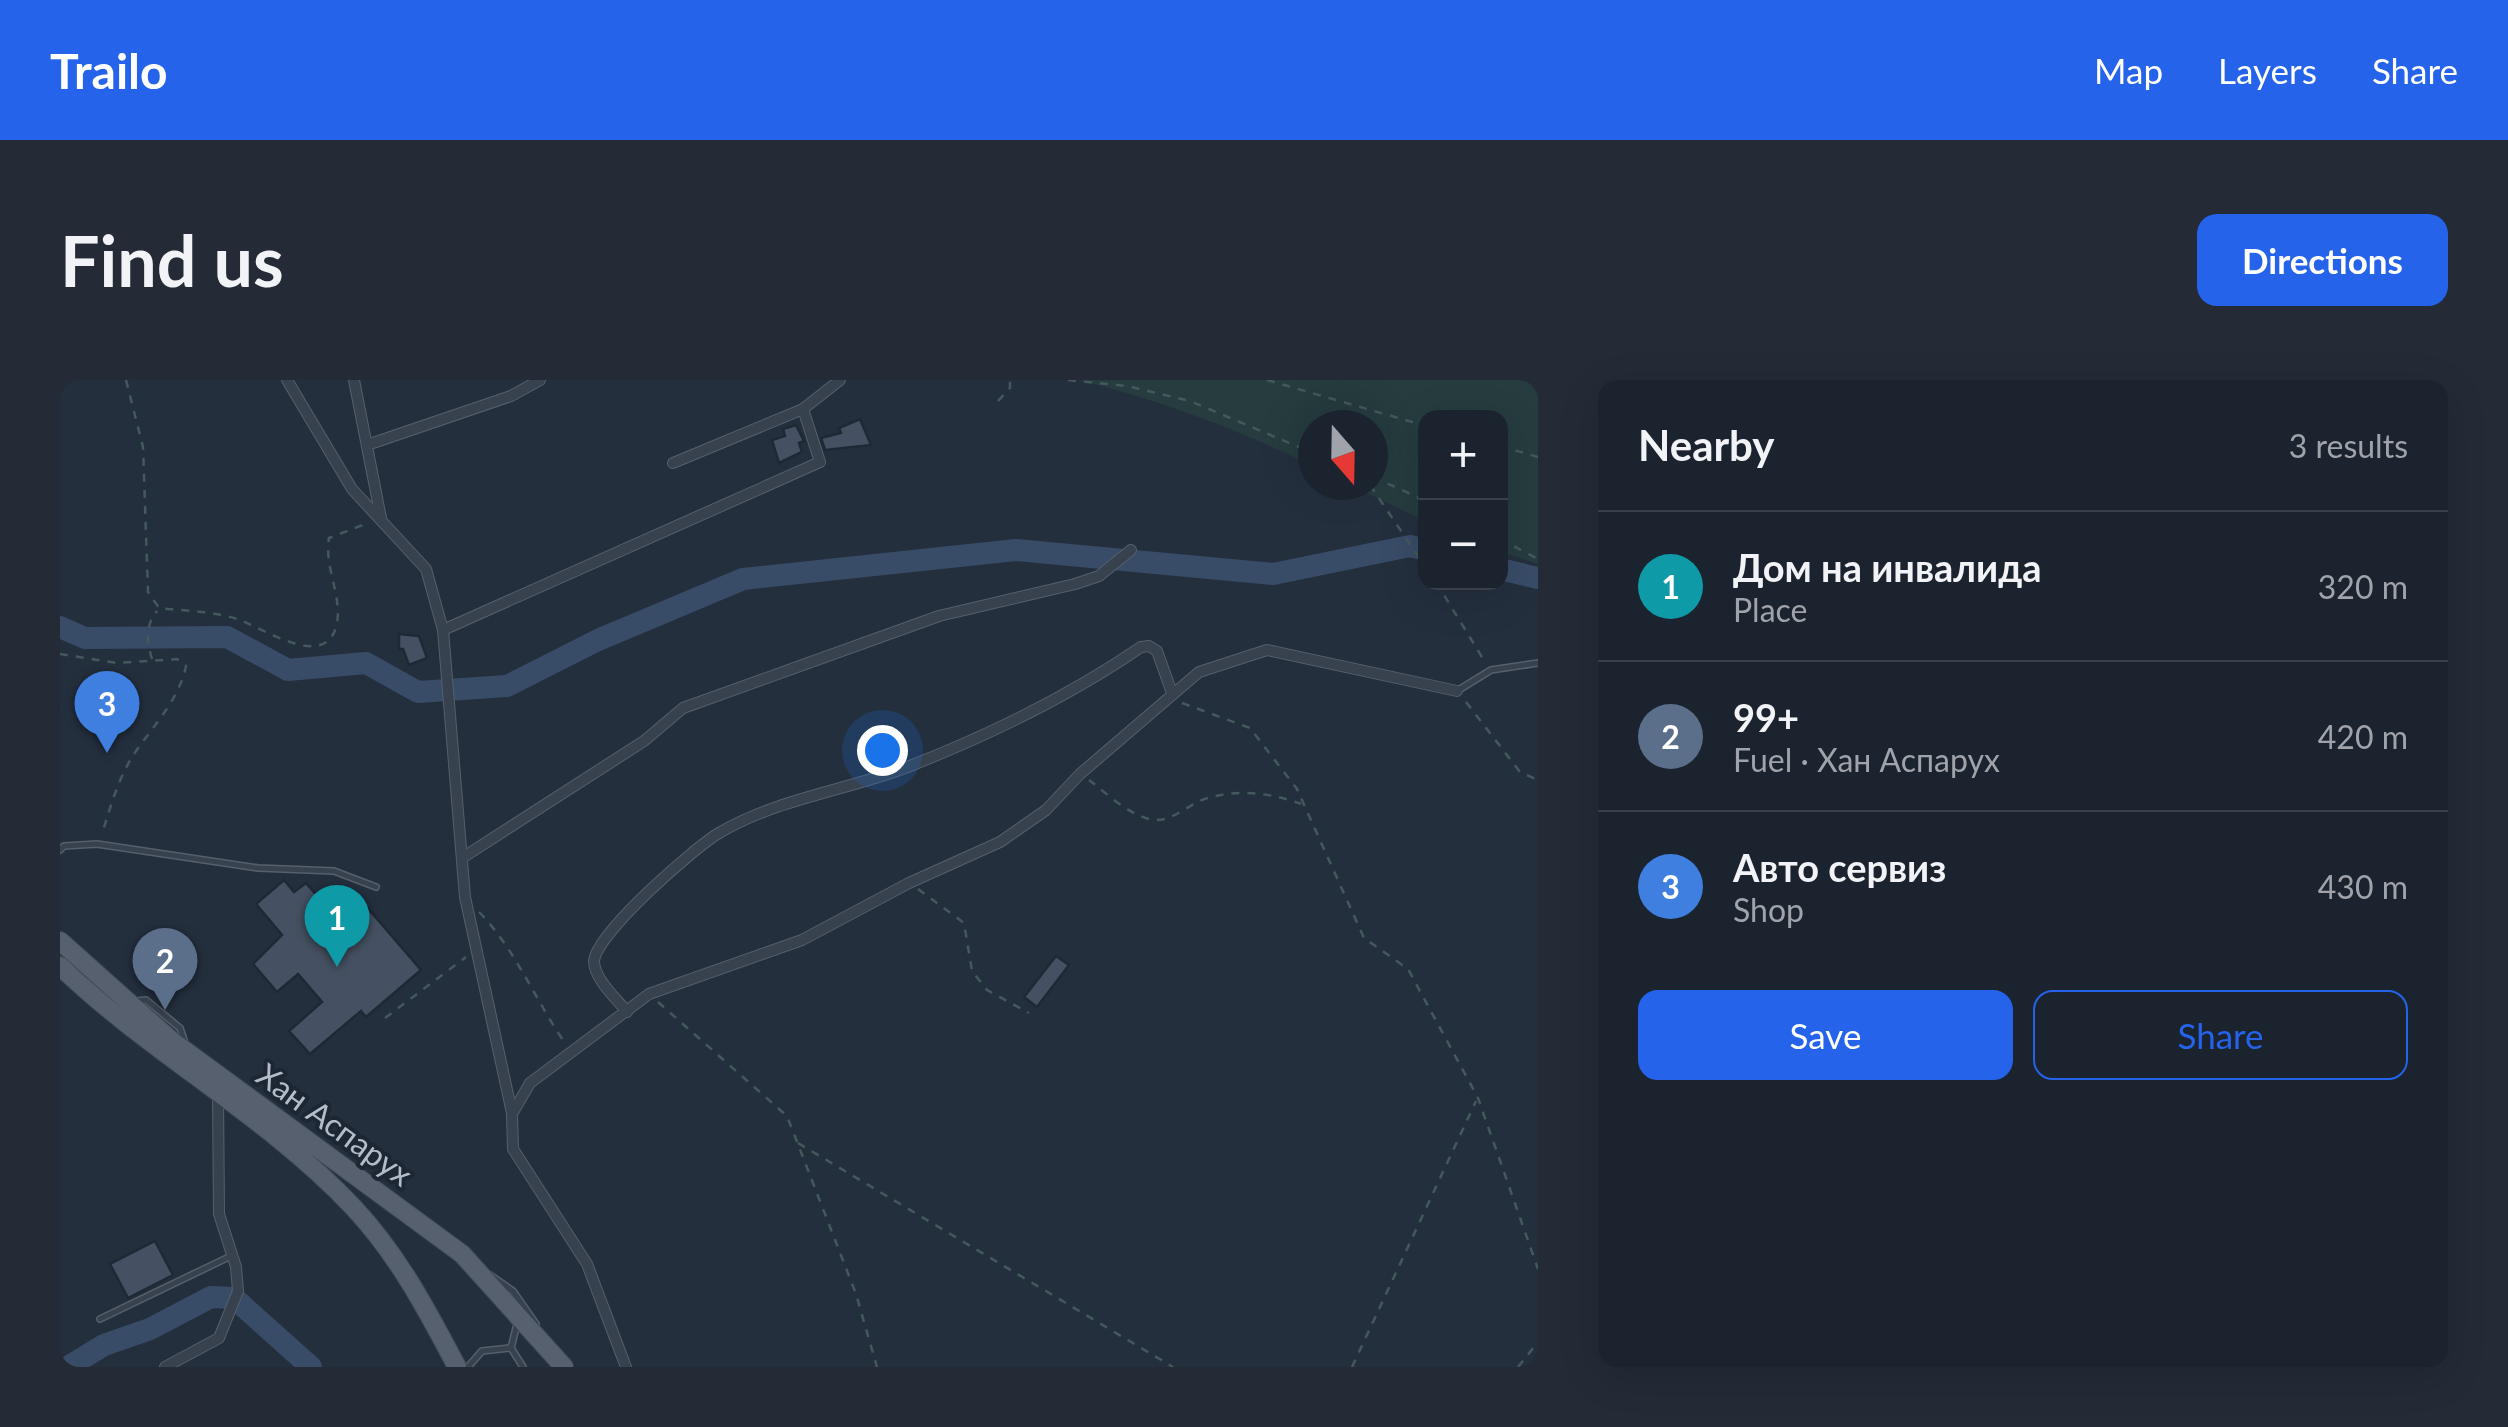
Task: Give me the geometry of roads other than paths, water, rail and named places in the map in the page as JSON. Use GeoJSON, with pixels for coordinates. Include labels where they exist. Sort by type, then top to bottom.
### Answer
{"type":"FeatureCollection","features":[{"type":"Feature","properties":{"kind":"main road","name":"Хан Аспарух"},"geometry":{"type":"LineString","coordinates":[[60,941],[126,1003],[186,1051],[478,1268],[564,1367]]}},
{"type":"Feature","properties":{"kind":"main road","name":"Хан Аспарух"},"geometry":{"type":"LineString","coordinates":[[60,966],[146,1042],[292,1151],[356,1210],[401,1266],[457,1367]]}},
{"type":"Feature","properties":{"kind":"street"},"geometry":{"type":"LineString","coordinates":[[288,380],[352,489],[426,570],[443,630],[464,897],[512,1114],[513,1149],[586,1264],[626,1367]]}},
{"type":"Feature","properties":{"kind":"street"},"geometry":{"type":"LineString","coordinates":[[354,380],[381,519]]}},
{"type":"Feature","properties":{"kind":"street"},"geometry":{"type":"LineString","coordinates":[[367,446],[511,396],[540,380]]}},
{"type":"Feature","properties":{"kind":"street"},"geometry":{"type":"LineString","coordinates":[[673,463],[802,409],[840,380]]}},
{"type":"Feature","properties":{"kind":"street"},"geometry":{"type":"LineString","coordinates":[[443,630],[820,462],[802,409]]}},
{"type":"Feature","properties":{"kind":"street"},"geometry":{"type":"LineString","coordinates":[[462,858],[644,741],[683,708],[938,616],[1099,576],[1131,550]]}},
{"type":"Feature","properties":{"kind":"street"},"geometry":{"type":"LineString","coordinates":[[628,1012],[601,980],[594,962],[600,946],[617,923],[716,835],[766,810],[904,768],[1049,704],[1140,647],[1150,646],[1157,651],[1169,695]]}},
{"type":"Feature","properties":{"kind":"street"},"geometry":{"type":"LineString","coordinates":[[512,1114],[530,1083],[650,994],[802,940],[909,883],[1000,842],[1046,810],[1080,774],[1199,672],[1267,650],[1457,691]]}},
{"type":"Feature","properties":{"kind":"street"},"geometry":{"type":"LineString","coordinates":[[166,1367],[219,1338],[238,1291],[219,1214],[218,1096]]}},
{"type":"Feature","properties":{"kind":"lane"},"geometry":{"type":"LineString","coordinates":[[1457,691],[1491,670],[1538,663]]}},
{"type":"Feature","properties":{"kind":"lane"},"geometry":{"type":"LineString","coordinates":[[60,850],[64,846],[97,844],[258,868],[334,870],[376,888]]}},
{"type":"Feature","properties":{"kind":"lane"},"geometry":{"type":"LineString","coordinates":[[100,1319],[232,1256]]}},
{"type":"Feature","properties":{"kind":"lane"},"geometry":{"type":"LineString","coordinates":[[478,1268],[513,1290],[540,1337]]}},
{"type":"Feature","properties":{"kind":"lane"},"geometry":{"type":"LineString","coordinates":[[520,1314],[511,1348],[523,1367]]}},
{"type":"Feature","properties":{"kind":"lane"},"geometry":{"type":"LineString","coordinates":[[468,1367],[482,1351],[511,1348]]}},
{"type":"Feature","properties":{"kind":"waterway"},"geometry":{"type":"LineString","coordinates":[[60,627],[85,638],[227,637],[288,670],[366,663],[418,692],[507,686],[598,640],[743,579],[1016,550],[1273,574],[1410,546],[1418,548]]}},
{"type":"Feature","properties":{"kind":"waterway"},"geometry":{"type":"LineString","coordinates":[[1508,571],[1538,578]]}},
{"type":"Feature","properties":{"kind":"waterway"},"geometry":{"type":"LineString","coordinates":[[68,1367],[104,1345],[150,1329],[211,1297],[234,1298],[311,1367]]}},
{"type":"Feature","properties":{"kind":"place","name":"Авто сервиз"},"geometry":{"type":"Point","coordinates":[107,753]}},
{"type":"Feature","properties":{"kind":"place","name":"Дом на инвалида"},"geometry":{"type":"Point","coordinates":[337,967]}},
{"type":"Feature","properties":{"kind":"place","name":"99+"},"geometry":{"type":"Point","coordinates":[165,1010]}}]}
